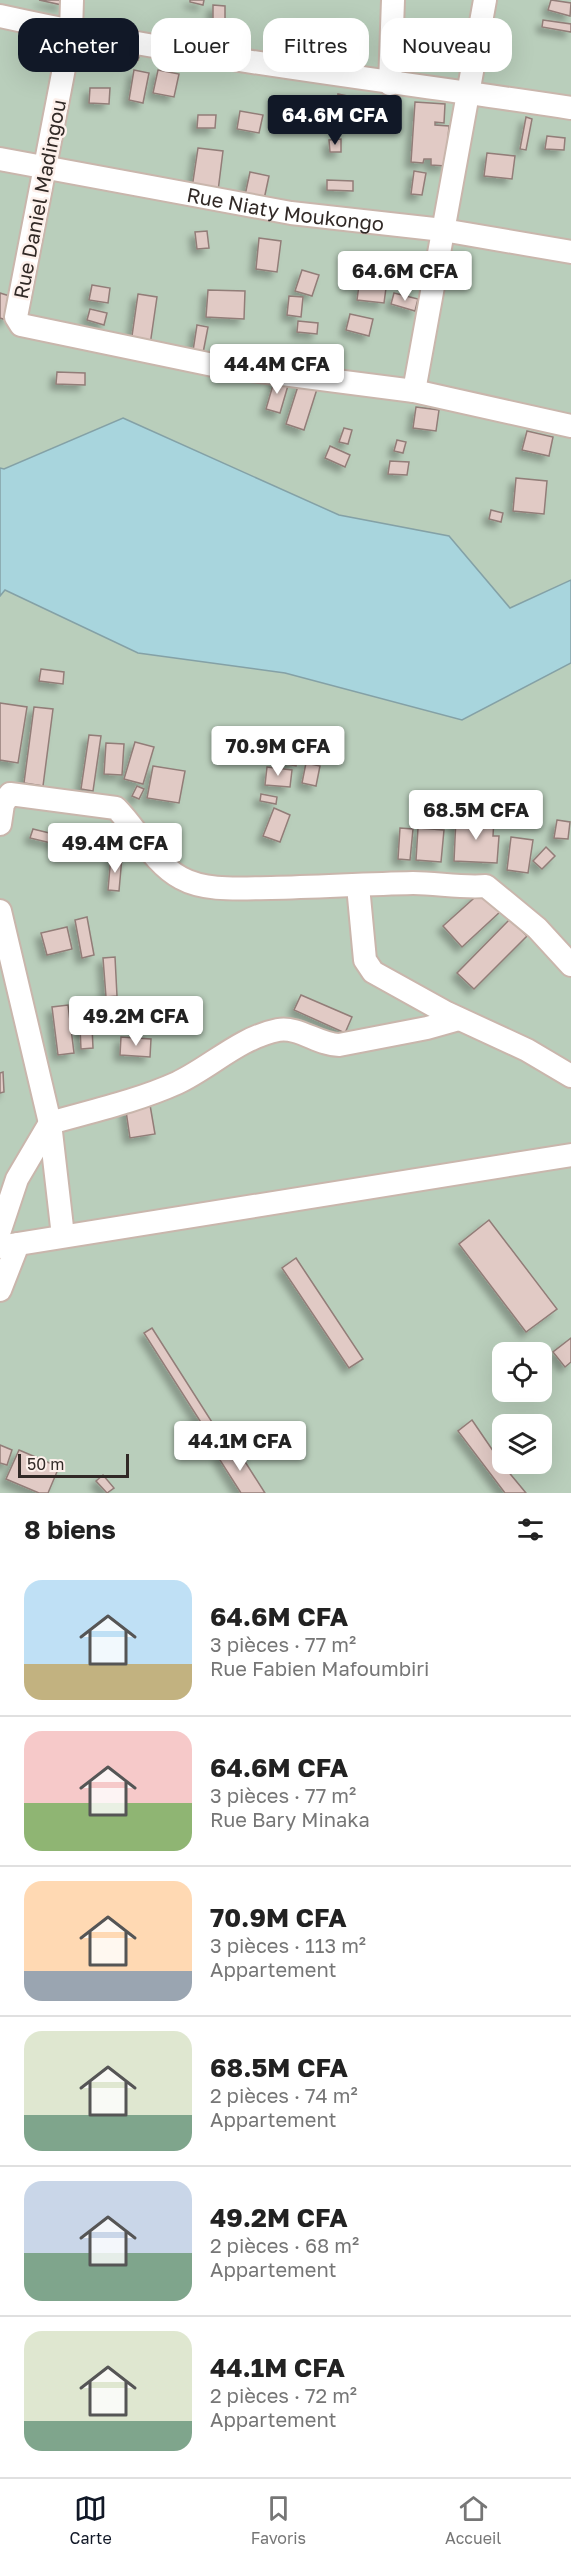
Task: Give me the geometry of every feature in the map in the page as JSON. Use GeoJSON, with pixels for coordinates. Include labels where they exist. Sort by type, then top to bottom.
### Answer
{"type":"FeatureCollection","features":[{"type":"Feature","properties":{"kind":"street","name":"Rue Daniel Madingou"},"geometry":{"type":"LineString","coordinates":[[71,18],[72,0]]}},
{"type":"Feature","properties":{"kind":"street"},"geometry":{"type":"LineString","coordinates":[[390,84],[393,0]]}},
{"type":"Feature","properties":{"kind":"street"},"geometry":{"type":"LineString","coordinates":[[485,0],[414,391],[571,426]]}},
{"type":"Feature","properties":{"kind":"street"},"geometry":{"type":"LineString","coordinates":[[0,16],[18,20]]}},
{"type":"Feature","properties":{"kind":"street"},"geometry":{"type":"LineString","coordinates":[[139,43],[390,84],[469,92],[571,108]]}},
{"type":"Feature","properties":{"kind":"street","name":"Rue Daniel Madingou"},"geometry":{"type":"LineString","coordinates":[[63,72],[16,317],[21,325],[213,365],[414,391]]}},
{"type":"Feature","properties":{"kind":"street","name":"Rue Niaty Moukongo"},"geometry":{"type":"LineString","coordinates":[[0,159],[291,213],[443,230],[571,252]]}},
{"type":"Feature","properties":{"kind":"street"},"geometry":{"type":"LineString","coordinates":[[0,824],[3,804],[10,794],[116,808],[162,864],[178,877],[192,884],[232,888],[412,883],[486,886],[537,927],[571,965]]}},
{"type":"Feature","properties":{"kind":"street"},"geometry":{"type":"LineString","coordinates":[[358,886],[365,960],[373,972],[459,1019],[527,1050],[571,1076]]}},
{"type":"Feature","properties":{"kind":"street"},"geometry":{"type":"LineString","coordinates":[[0,911],[50,1123],[63,1236]]}},
{"type":"Feature","properties":{"kind":"street"},"geometry":{"type":"LineString","coordinates":[[0,1230],[17,1179],[50,1123],[176,1083],[232,1049],[257,1037],[281,1030],[298,1033],[327,1045],[339,1046],[459,1019]]}},
{"type":"Feature","properties":{"kind":"street"},"geometry":{"type":"LineString","coordinates":[[0,1290],[9,1245],[571,1155]]}},
{"type":"Feature","properties":{"kind":"green space"},"geometry":{"type":"Polygon","coordinates":[[[0,0],[571,0],[571,1493],[0,1493],[0,0]]]}},
{"type":"Feature","properties":{"kind":"water"},"geometry":{"type":"Polygon","coordinates":[[[123,418],[339,515],[449,536],[510,608],[571,580],[571,663],[462,720],[285,673],[138,653],[5,590],[0,596],[0,468],[4,469],[123,418]]]}},
{"type":"Feature","properties":{"kind":"building"},"geometry":{"type":"Polygon","coordinates":[[[39,0],[63,0],[62,5],[39,0]]]}},
{"type":"Feature","properties":{"kind":"building"},"geometry":{"type":"Polygon","coordinates":[[[190,0],[204,0],[203,5],[190,2],[190,0]]]}},
{"type":"Feature","properties":{"kind":"building"},"geometry":{"type":"Polygon","coordinates":[[[551,0],[571,3],[570,16],[548,10],[551,0]]]}},
{"type":"Feature","properties":{"kind":"building"},"geometry":{"type":"Polygon","coordinates":[[[213,5],[225,6],[225,18],[213,18],[213,5]]]}},
{"type":"Feature","properties":{"kind":"building"},"geometry":{"type":"Polygon","coordinates":[[[543,20],[571,24],[571,32],[542,27],[543,20]]]}},
{"type":"Feature","properties":{"kind":"building"},"geometry":{"type":"Polygon","coordinates":[[[134,72],[149,73],[143,103],[129,100],[134,72]]]}},
{"type":"Feature","properties":{"kind":"building"},"geometry":{"type":"Polygon","coordinates":[[[158,72],[179,74],[174,97],[153,93],[158,72]]]}},
{"type":"Feature","properties":{"kind":"building"},"geometry":{"type":"Polygon","coordinates":[[[90,88],[110,88],[109,104],[89,103],[90,88]]]}},
{"type":"Feature","properties":{"kind":"building"},"geometry":{"type":"Polygon","coordinates":[[[338,94],[373,101],[370,118],[335,111],[338,94]]]}},
{"type":"Feature","properties":{"kind":"building"},"geometry":{"type":"Polygon","coordinates":[[[415,102],[445,104],[444,123],[435,122],[435,125],[449,126],[446,166],[431,165],[431,159],[424,159],[423,163],[411,162],[415,102]]]}},
{"type":"Feature","properties":{"kind":"building"},"geometry":{"type":"Polygon","coordinates":[[[240,111],[263,115],[259,133],[237,129],[240,111]]]}},
{"type":"Feature","properties":{"kind":"building"},"geometry":{"type":"Polygon","coordinates":[[[198,115],[216,115],[215,128],[197,128],[198,115]]]}},
{"type":"Feature","properties":{"kind":"building"},"geometry":{"type":"Polygon","coordinates":[[[526,117],[532,119],[526,150],[520,149],[526,117]]]}},
{"type":"Feature","properties":{"kind":"building"},"geometry":{"type":"Polygon","coordinates":[[[547,136],[565,138],[564,150],[545,149],[547,136]]]}},
{"type":"Feature","properties":{"kind":"building"},"geometry":{"type":"Polygon","coordinates":[[[341,139],[341,152],[330,152],[329,140],[341,139]]]}},
{"type":"Feature","properties":{"kind":"building"},"geometry":{"type":"Polygon","coordinates":[[[198,148],[223,151],[218,191],[192,188],[198,148]]]}},
{"type":"Feature","properties":{"kind":"building"},"geometry":{"type":"Polygon","coordinates":[[[487,153],[515,156],[512,179],[484,176],[487,153]]]}},
{"type":"Feature","properties":{"kind":"building"},"geometry":{"type":"Polygon","coordinates":[[[414,171],[426,173],[422,195],[411,194],[414,171]]]}},
{"type":"Feature","properties":{"kind":"building"},"geometry":{"type":"Polygon","coordinates":[[[250,172],[269,176],[263,204],[244,200],[250,172]]]}},
{"type":"Feature","properties":{"kind":"building"},"geometry":{"type":"Polygon","coordinates":[[[327,180],[353,181],[353,191],[327,190],[327,180]]]}},
{"type":"Feature","properties":{"kind":"building"},"geometry":{"type":"Polygon","coordinates":[[[207,231],[209,248],[197,249],[195,232],[207,231]]]}},
{"type":"Feature","properties":{"kind":"building"},"geometry":{"type":"Polygon","coordinates":[[[259,238],[281,241],[277,272],[256,269],[259,238]]]}},
{"type":"Feature","properties":{"kind":"building"},"geometry":{"type":"Polygon","coordinates":[[[302,270],[319,275],[312,296],[295,291],[302,270]]]}},
{"type":"Feature","properties":{"kind":"building"},"geometry":{"type":"Polygon","coordinates":[[[92,285],[110,288],[108,303],[89,300],[92,285]]]}},
{"type":"Feature","properties":{"kind":"building"},"geometry":{"type":"Polygon","coordinates":[[[359,285],[386,288],[384,303],[357,300],[359,285]]]}},
{"type":"Feature","properties":{"kind":"building"},"geometry":{"type":"Polygon","coordinates":[[[208,290],[245,291],[244,319],[206,317],[208,290]]]}},
{"type":"Feature","properties":{"kind":"building"},"geometry":{"type":"Polygon","coordinates":[[[0,293],[13,297],[6,320],[0,318],[0,293]]]}},
{"type":"Feature","properties":{"kind":"building"},"geometry":{"type":"Polygon","coordinates":[[[394,293],[418,299],[415,311],[391,304],[394,293]]]}},
{"type":"Feature","properties":{"kind":"building"},"geometry":{"type":"Polygon","coordinates":[[[138,294],[157,297],[150,345],[131,343],[138,294]]]}},
{"type":"Feature","properties":{"kind":"building"},"geometry":{"type":"Polygon","coordinates":[[[289,296],[303,297],[301,317],[287,315],[289,296]]]}},
{"type":"Feature","properties":{"kind":"building"},"geometry":{"type":"Polygon","coordinates":[[[90,309],[107,313],[104,325],[87,320],[90,309]]]}},
{"type":"Feature","properties":{"kind":"building"},"geometry":{"type":"Polygon","coordinates":[[[350,314],[373,319],[369,336],[346,330],[350,314]]]}},
{"type":"Feature","properties":{"kind":"building"},"geometry":{"type":"Polygon","coordinates":[[[298,321],[318,323],[317,334],[297,332],[298,321]]]}},
{"type":"Feature","properties":{"kind":"building"},"geometry":{"type":"Polygon","coordinates":[[[197,325],[208,327],[203,353],[193,351],[197,325]]]}},
{"type":"Feature","properties":{"kind":"building"},"geometry":{"type":"Polygon","coordinates":[[[57,372],[85,373],[85,385],[56,384],[57,372]]]}},
{"type":"Feature","properties":{"kind":"building"},"geometry":{"type":"Polygon","coordinates":[[[275,378],[289,382],[280,413],[266,409],[275,378]]]}},
{"type":"Feature","properties":{"kind":"building"},"geometry":{"type":"Polygon","coordinates":[[[299,383],[317,389],[304,430],[286,424],[299,383]]]}},
{"type":"Feature","properties":{"kind":"building"},"geometry":{"type":"Polygon","coordinates":[[[416,407],[439,410],[436,431],[413,428],[416,407]]]}},
{"type":"Feature","properties":{"kind":"building"},"geometry":{"type":"Polygon","coordinates":[[[344,428],[352,430],[348,444],[339,442],[344,428]]]}},
{"type":"Feature","properties":{"kind":"building"},"geometry":{"type":"Polygon","coordinates":[[[527,431],[553,437],[549,456],[522,450],[527,431]]]}},
{"type":"Feature","properties":{"kind":"building"},"geometry":{"type":"Polygon","coordinates":[[[397,440],[406,442],[403,453],[394,451],[397,440]]]}},
{"type":"Feature","properties":{"kind":"building"},"geometry":{"type":"Polygon","coordinates":[[[330,446],[350,455],[345,467],[325,458],[330,446]]]}},
{"type":"Feature","properties":{"kind":"building"},"geometry":{"type":"Polygon","coordinates":[[[390,461],[409,462],[407,475],[388,474],[390,461]]]}},
{"type":"Feature","properties":{"kind":"building"},"geometry":{"type":"Polygon","coordinates":[[[516,478],[547,481],[544,514],[513,511],[516,478]]]}},
{"type":"Feature","properties":{"kind":"building"},"geometry":{"type":"Polygon","coordinates":[[[491,510],[503,513],[501,522],[489,519],[491,510]]]}},
{"type":"Feature","properties":{"kind":"building"},"geometry":{"type":"Polygon","coordinates":[[[41,669],[64,672],[63,684],[39,681],[41,669]]]}},
{"type":"Feature","properties":{"kind":"building"},"geometry":{"type":"Polygon","coordinates":[[[0,703],[27,707],[18,763],[0,760],[0,703]]]}},
{"type":"Feature","properties":{"kind":"building"},"geometry":{"type":"Polygon","coordinates":[[[34,707],[53,709],[43,786],[24,783],[34,707]]]}},
{"type":"Feature","properties":{"kind":"building"},"geometry":{"type":"Polygon","coordinates":[[[89,735],[101,736],[93,791],[81,789],[89,735]]]}},
{"type":"Feature","properties":{"kind":"building"},"geometry":{"type":"Polygon","coordinates":[[[135,742],[154,747],[143,784],[124,779],[135,742]]]}},
{"type":"Feature","properties":{"kind":"building"},"geometry":{"type":"Polygon","coordinates":[[[106,743],[124,744],[122,775],[104,774],[106,743]]]}},
{"type":"Feature","properties":{"kind":"building"},"geometry":{"type":"Polygon","coordinates":[[[289,748],[299,751],[296,766],[285,764],[289,748]]]}},
{"type":"Feature","properties":{"kind":"building"},"geometry":{"type":"Polygon","coordinates":[[[306,763],[320,766],[316,786],[302,783],[306,763]]]}},
{"type":"Feature","properties":{"kind":"building"},"geometry":{"type":"Polygon","coordinates":[[[153,766],[185,771],[179,803],[147,798],[153,766]]]}},
{"type":"Feature","properties":{"kind":"building"},"geometry":{"type":"Polygon","coordinates":[[[267,767],[292,770],[290,787],[265,785],[267,767]]]}},
{"type":"Feature","properties":{"kind":"building"},"geometry":{"type":"Polygon","coordinates":[[[137,786],[144,789],[139,799],[132,796],[137,786]]]}},
{"type":"Feature","properties":{"kind":"building"},"geometry":{"type":"Polygon","coordinates":[[[479,791],[497,792],[496,806],[478,804],[479,791]]]}},
{"type":"Feature","properties":{"kind":"building"},"geometry":{"type":"Polygon","coordinates":[[[261,794],[277,797],[276,804],[260,801],[261,794]]]}},
{"type":"Feature","properties":{"kind":"building"},"geometry":{"type":"Polygon","coordinates":[[[274,808],[290,815],[280,842],[263,836],[274,808]]]}},
{"type":"Feature","properties":{"kind":"building"},"geometry":{"type":"Polygon","coordinates":[[[456,818],[494,819],[493,836],[499,836],[497,863],[454,861],[456,818]]]}},
{"type":"Feature","properties":{"kind":"building"},"geometry":{"type":"Polygon","coordinates":[[[557,820],[570,822],[568,839],[554,838],[557,820]]]}},
{"type":"Feature","properties":{"kind":"building"},"geometry":{"type":"Polygon","coordinates":[[[400,828],[413,829],[410,860],[398,859],[400,828]]]}},
{"type":"Feature","properties":{"kind":"building"},"geometry":{"type":"Polygon","coordinates":[[[418,828],[444,830],[441,862],[416,860],[418,828]]]}},
{"type":"Feature","properties":{"kind":"building"},"geometry":{"type":"Polygon","coordinates":[[[33,829],[74,839],[72,848],[30,838],[33,829]]]}},
{"type":"Feature","properties":{"kind":"building"},"geometry":{"type":"Polygon","coordinates":[[[511,837],[533,840],[528,873],[507,870],[511,837]]]}},
{"type":"Feature","properties":{"kind":"building"},"geometry":{"type":"Polygon","coordinates":[[[546,847],[555,856],[542,869],[533,861],[546,847]]]}},
{"type":"Feature","properties":{"kind":"building"},"geometry":{"type":"Polygon","coordinates":[[[111,856],[122,857],[119,891],[108,890],[111,856]]]}},
{"type":"Feature","properties":{"kind":"building"},"geometry":{"type":"Polygon","coordinates":[[[482,891],[501,911],[462,947],[443,926],[482,891]]]}},
{"type":"Feature","properties":{"kind":"building"},"geometry":{"type":"Polygon","coordinates":[[[87,917],[94,955],[82,958],[75,920],[87,917]]]}},
{"type":"Feature","properties":{"kind":"building"},"geometry":{"type":"Polygon","coordinates":[[[510,919],[527,936],[474,989],[457,973],[510,919]]]}},
{"type":"Feature","properties":{"kind":"building"},"geometry":{"type":"Polygon","coordinates":[[[67,927],[72,949],[47,955],[41,933],[67,927]]]}},
{"type":"Feature","properties":{"kind":"building"},"geometry":{"type":"Polygon","coordinates":[[[115,957],[117,996],[106,997],[103,958],[115,957]]]}},
{"type":"Feature","properties":{"kind":"building"},"geometry":{"type":"Polygon","coordinates":[[[301,995],[352,1017],[345,1033],[294,1010],[301,995]]]}},
{"type":"Feature","properties":{"kind":"building"},"geometry":{"type":"Polygon","coordinates":[[[68,1005],[74,1053],[58,1055],[52,1007],[68,1005]]]}},
{"type":"Feature","properties":{"kind":"building"},"geometry":{"type":"Polygon","coordinates":[[[79,1005],[91,1005],[93,1048],[81,1049],[79,1005]]]}},
{"type":"Feature","properties":{"kind":"building"},"geometry":{"type":"Polygon","coordinates":[[[121,1037],[151,1039],[150,1057],[120,1055],[121,1037]]]}},
{"type":"Feature","properties":{"kind":"building"},"geometry":{"type":"Polygon","coordinates":[[[3,1072],[4,1092],[0,1093],[0,1073],[3,1072]]]}},
{"type":"Feature","properties":{"kind":"building"},"geometry":{"type":"Polygon","coordinates":[[[149,1099],[155,1134],[130,1138],[125,1104],[149,1099]]]}},
{"type":"Feature","properties":{"kind":"building"},"geometry":{"type":"Polygon","coordinates":[[[489,1220],[557,1309],[526,1332],[459,1244],[489,1220]]]}},
{"type":"Feature","properties":{"kind":"building"},"geometry":{"type":"Polygon","coordinates":[[[296,1258],[363,1359],[349,1368],[282,1268],[296,1258]]]}},
{"type":"Feature","properties":{"kind":"building"},"geometry":{"type":"Polygon","coordinates":[[[152,1328],[224,1441],[216,1446],[144,1333],[152,1328]]]}},
{"type":"Feature","properties":{"kind":"building"},"geometry":{"type":"Polygon","coordinates":[[[571,1338],[571,1362],[565,1367],[553,1352],[571,1338]]]}},
{"type":"Feature","properties":{"kind":"building"},"geometry":{"type":"Polygon","coordinates":[[[472,1420],[492,1449],[492,1474],[510,1474],[526,1493],[505,1493],[458,1431],[472,1420]]]}},
{"type":"Feature","properties":{"kind":"building"},"geometry":{"type":"Polygon","coordinates":[[[0,1445],[12,1450],[7,1465],[0,1463],[0,1445]]]}},
{"type":"Feature","properties":{"kind":"building"},"geometry":{"type":"Polygon","coordinates":[[[235,1446],[265,1493],[241,1493],[218,1457],[235,1446]]]}},
{"type":"Feature","properties":{"kind":"building"},"geometry":{"type":"Polygon","coordinates":[[[19,1450],[59,1467],[48,1493],[39,1493],[6,1479],[19,1450]]]}},
{"type":"Feature","properties":{"kind":"building"},"geometry":{"type":"Polygon","coordinates":[[[103,1475],[114,1488],[107,1493],[96,1481],[103,1475]]]}}]}
